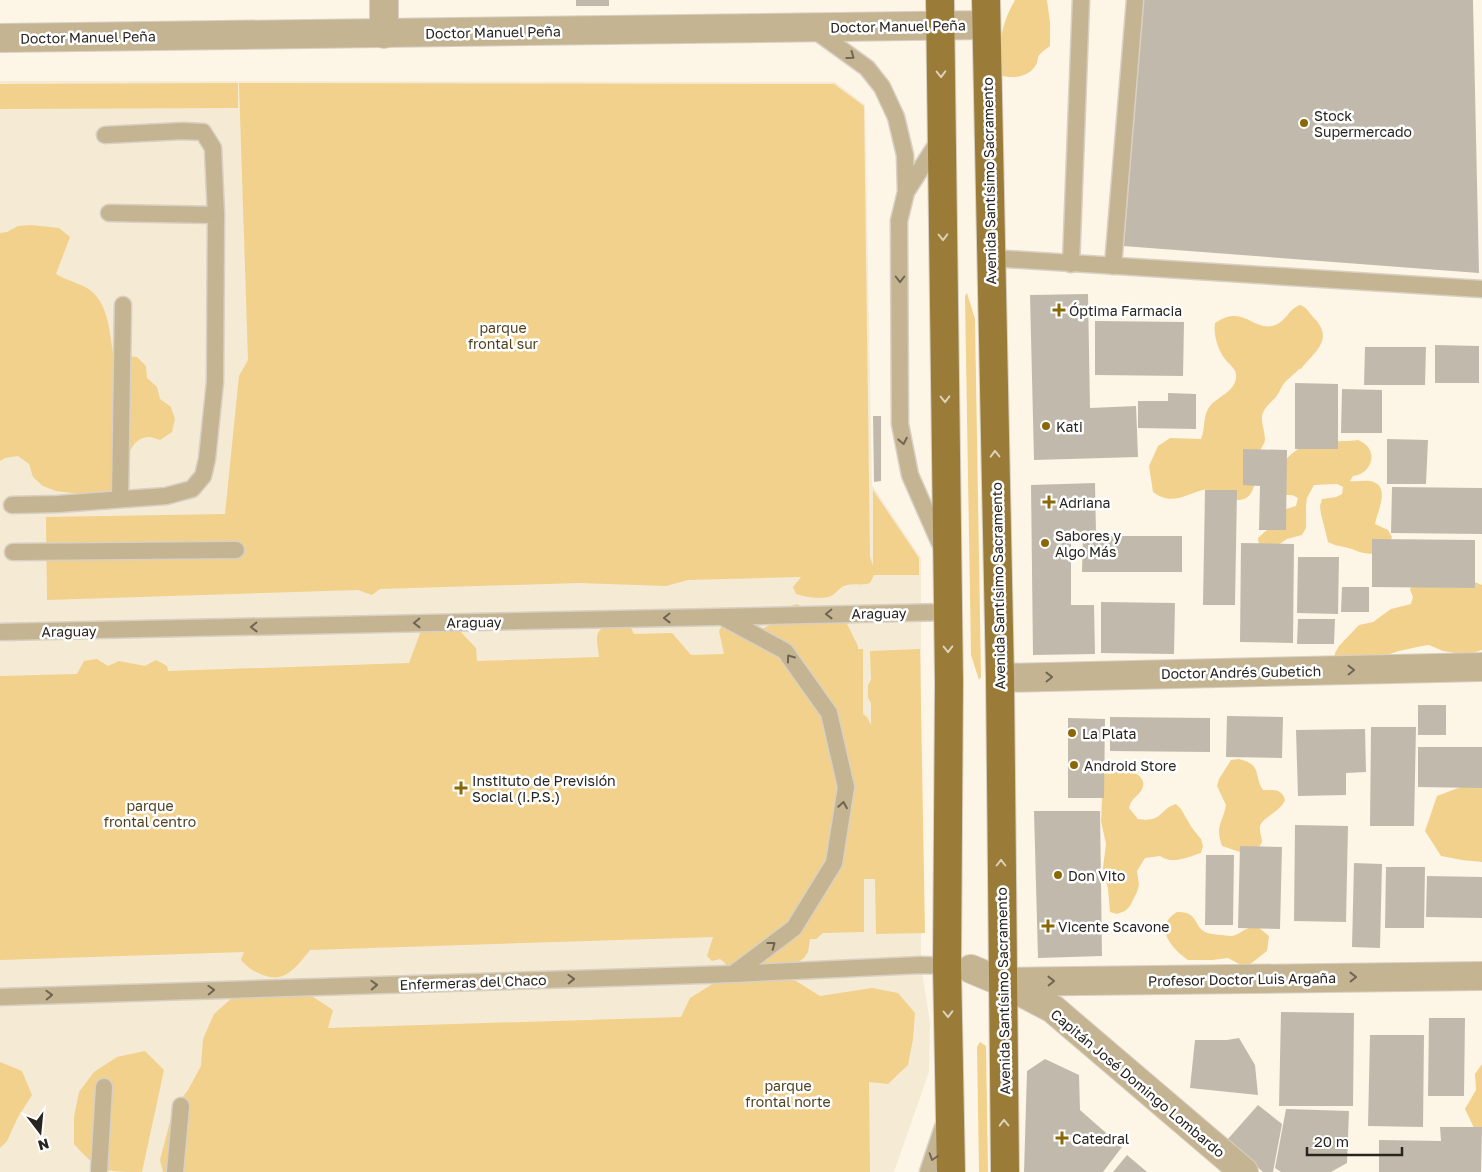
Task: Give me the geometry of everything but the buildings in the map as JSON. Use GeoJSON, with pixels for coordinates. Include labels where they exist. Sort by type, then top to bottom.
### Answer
{"type":"FeatureCollection","features":[{"type":"Feature","properties":{"kind":"main road","name":"Avenida Santísimo Sacramento"},"geometry":{"type":"LineString","coordinates":[[986,12],[1000,678],[1005,1172]]}},
{"type":"Feature","properties":{"kind":"main road"},"geometry":{"type":"LineString","coordinates":[[940,13],[949,692],[959,967],[950,1108],[951,1172]]}},
{"type":"Feature","properties":{"kind":"street"},"geometry":{"type":"LineString","coordinates":[[384,0],[384,34]]}},
{"type":"Feature","properties":{"kind":"street","name":"Doctor Manuel Peña"},"geometry":{"type":"LineString","coordinates":[[0,38],[811,27],[940,13],[986,12]]}},
{"type":"Feature","properties":{"kind":"street","name":"Doctor Andrés Gubetich"},"geometry":{"type":"LineString","coordinates":[[1000,678],[1482,667]]}},
{"type":"Feature","properties":{"kind":"street","name":"Capitán José Domingo Lombardo"},"geometry":{"type":"LineString","coordinates":[[959,967],[1002,982],[1053,1009],[1244,1172]]}},
{"type":"Feature","properties":{"kind":"street","name":"Profesor Doctor Luis Argaña"},"geometry":{"type":"LineString","coordinates":[[1002,982],[1482,976]]}},
{"type":"Feature","properties":{"kind":"lane"},"geometry":{"type":"LineString","coordinates":[[1071,264],[1081,0]]}},
{"type":"Feature","properties":{"kind":"lane"},"geometry":{"type":"LineString","coordinates":[[1113,266],[1135,0]]}},
{"type":"Feature","properties":{"kind":"lane"},"geometry":{"type":"LineString","coordinates":[[811,27],[868,68],[882,87],[896,117],[905,155],[906,192],[899,222],[900,424],[910,475],[947,559]]}},
{"type":"Feature","properties":{"kind":"lane"},"geometry":{"type":"LineString","coordinates":[[12,505],[58,504],[166,496],[192,489],[203,476],[207,459],[215,382],[216,215],[213,148],[203,132],[183,130],[105,135]]}},
{"type":"Feature","properties":{"kind":"lane"},"geometry":{"type":"LineString","coordinates":[[906,192],[942,137]]}},
{"type":"Feature","properties":{"kind":"lane"},"geometry":{"type":"LineString","coordinates":[[109,213],[216,215]]}},
{"type":"Feature","properties":{"kind":"lane"},"geometry":{"type":"LineString","coordinates":[[991,258],[1482,289]]}},
{"type":"Feature","properties":{"kind":"lane"},"geometry":{"type":"LineString","coordinates":[[120,499],[123,305]]}},
{"type":"Feature","properties":{"kind":"lane"},"geometry":{"type":"LineString","coordinates":[[13,552],[236,550]]}},
{"type":"Feature","properties":{"kind":"lane","name":"Araguay"},"geometry":{"type":"LineString","coordinates":[[0,632],[948,612]]}},
{"type":"Feature","properties":{"kind":"lane"},"geometry":{"type":"LineString","coordinates":[[721,616],[785,651],[829,713],[846,787],[834,863],[794,928],[732,974]]}},
{"type":"Feature","properties":{"kind":"lane","name":"Enfermeras del Chaco"},"geometry":{"type":"LineString","coordinates":[[0,997],[732,974],[922,965],[959,967]]}},
{"type":"Feature","properties":{"kind":"lane"},"geometry":{"type":"LineString","coordinates":[[99,1172],[104,1087]]}},
{"type":"Feature","properties":{"kind":"lane"},"geometry":{"type":"LineString","coordinates":[[175,1172],[181,1106]]}},
{"type":"Feature","properties":{"kind":"lane"},"geometry":{"type":"LineString","coordinates":[[928,1172],[950,1108]]}},
{"type":"Feature","properties":{"kind":"shaded area","name":"Instituto de Previsión Social (I.P.S.)"},"geometry":{"type":"Polygon","coordinates":[[[0,81],[835,82],[865,105],[872,485],[921,558],[921,965],[930,1023],[929,1072],[894,1172],[0,1172],[0,81]]]}},
{"type":"Feature","properties":{"kind":"green space"},"geometry":{"type":"Polygon","coordinates":[[[1015,0],[1047,0],[1050,22],[1050,46],[1040,54],[1036,65],[1029,73],[1009,77],[999,75],[999,55],[1003,28],[1015,0]]]}},
{"type":"Feature","properties":{"kind":"green space"},"geometry":{"type":"Polygon","coordinates":[[[238,83],[238,108],[0,109],[0,84],[238,83]]]}},
{"type":"Feature","properties":{"kind":"green space","name":"parque frontal sur"},"geometry":{"type":"Polygon","coordinates":[[[239,83],[834,84],[864,106],[870,557],[873,566],[873,490],[919,558],[919,575],[874,575],[870,583],[850,584],[840,588],[831,596],[822,598],[796,594],[793,587],[801,577],[688,580],[666,586],[579,583],[380,589],[372,595],[358,590],[47,600],[46,517],[225,514],[239,376],[248,360],[239,83]]]}},
{"type":"Feature","properties":{"kind":"green space"},"geometry":{"type":"Polygon","coordinates":[[[31,225],[59,228],[70,237],[56,274],[90,290],[97,297],[106,314],[113,353],[137,357],[146,366],[147,378],[157,387],[160,399],[171,407],[175,419],[172,432],[160,440],[149,437],[135,443],[128,457],[123,490],[96,496],[56,491],[43,486],[33,477],[29,464],[18,456],[5,458],[0,461],[0,233],[7,232],[18,226],[31,225]]]}},
{"type":"Feature","properties":{"kind":"green space"},"geometry":{"type":"Polygon","coordinates":[[[967,293],[975,319],[981,677],[979,680],[971,655],[965,296],[967,293]]]}},
{"type":"Feature","properties":{"kind":"green space"},"geometry":{"type":"Polygon","coordinates":[[[1300,305],[1306,309],[1320,326],[1323,339],[1316,351],[1301,369],[1285,383],[1264,411],[1262,419],[1265,441],[1259,457],[1255,484],[1250,495],[1241,500],[1235,500],[1214,491],[1203,490],[1172,499],[1153,492],[1149,466],[1158,446],[1170,438],[1201,439],[1205,418],[1210,406],[1230,389],[1235,381],[1235,370],[1222,355],[1218,347],[1215,337],[1215,323],[1233,316],[1259,325],[1272,326],[1281,322],[1300,305]]]}},
{"type":"Feature","properties":{"kind":"green space"},"geometry":{"type":"Polygon","coordinates":[[[1358,440],[1369,449],[1371,460],[1366,470],[1353,476],[1350,481],[1370,481],[1377,484],[1380,488],[1382,493],[1375,524],[1388,530],[1392,537],[1388,545],[1382,551],[1369,554],[1328,542],[1320,506],[1322,499],[1342,494],[1343,487],[1337,484],[1314,485],[1307,498],[1306,528],[1302,535],[1287,539],[1275,547],[1259,545],[1258,538],[1283,510],[1296,506],[1298,498],[1292,495],[1284,495],[1279,465],[1294,452],[1307,445],[1321,442],[1358,440]]]}},
{"type":"Feature","properties":{"kind":"green space"},"geometry":{"type":"Polygon","coordinates":[[[1440,581],[1453,588],[1472,581],[1482,585],[1482,650],[1466,655],[1443,651],[1429,645],[1384,656],[1334,662],[1335,653],[1339,646],[1359,625],[1373,622],[1391,609],[1411,604],[1413,597],[1410,590],[1412,583],[1440,581]]]}},
{"type":"Feature","properties":{"kind":"green space","name":"parque frontal centro"},"geometry":{"type":"Polygon","coordinates":[[[797,604],[809,611],[846,622],[858,649],[863,649],[863,714],[871,725],[871,703],[868,698],[868,685],[871,680],[870,651],[920,649],[925,933],[876,934],[875,879],[864,879],[864,932],[823,933],[816,939],[810,939],[808,952],[804,958],[794,965],[727,968],[720,959],[712,961],[707,956],[713,937],[310,950],[290,972],[278,977],[271,977],[253,971],[241,960],[244,952],[0,960],[0,676],[77,674],[84,661],[97,659],[108,666],[119,661],[145,666],[156,660],[167,666],[168,671],[409,663],[422,628],[458,629],[476,648],[477,661],[599,657],[598,633],[605,627],[611,626],[631,628],[634,634],[672,633],[691,655],[724,654],[719,631],[726,619],[750,618],[757,631],[770,625],[772,612],[797,604]]]}},
{"type":"Feature","properties":{"kind":"green space"},"geometry":{"type":"Polygon","coordinates":[[[1231,760],[1247,761],[1255,767],[1263,790],[1274,790],[1282,793],[1285,800],[1260,826],[1262,842],[1258,849],[1243,853],[1222,846],[1219,834],[1226,805],[1217,786],[1219,779],[1231,760]]]}},
{"type":"Feature","properties":{"kind":"green space"},"geometry":{"type":"Polygon","coordinates":[[[1121,767],[1138,775],[1143,782],[1141,791],[1132,801],[1129,808],[1138,819],[1152,819],[1176,804],[1201,839],[1203,846],[1201,853],[1180,859],[1170,860],[1160,856],[1145,858],[1137,871],[1139,885],[1130,906],[1125,911],[1117,914],[1110,912],[1108,889],[1103,868],[1106,844],[1101,821],[1103,777],[1106,771],[1121,767]]]}},
{"type":"Feature","properties":{"kind":"green space"},"geometry":{"type":"Polygon","coordinates":[[[1482,782],[1482,862],[1441,856],[1425,831],[1437,796],[1471,783],[1482,782]]]}},
{"type":"Feature","properties":{"kind":"green space"},"geometry":{"type":"Polygon","coordinates":[[[1177,912],[1189,914],[1203,931],[1210,933],[1232,936],[1247,929],[1258,927],[1269,936],[1267,951],[1249,965],[1241,965],[1228,958],[1188,960],[1171,944],[1165,931],[1166,924],[1177,912]]]}},
{"type":"Feature","properties":{"kind":"green space","name":"parque frontal norte"},"geometry":{"type":"Polygon","coordinates":[[[770,976],[796,981],[820,996],[872,988],[898,993],[915,1013],[908,1065],[888,1084],[869,1082],[870,1172],[163,1172],[160,1160],[173,1110],[188,1090],[201,1066],[203,1039],[214,1014],[232,998],[310,995],[333,1010],[328,1028],[681,1017],[690,998],[714,983],[770,976]]]}},
{"type":"Feature","properties":{"kind":"green space"},"geometry":{"type":"Polygon","coordinates":[[[980,1042],[986,1046],[988,1172],[979,1172],[977,1047],[980,1042]]]}},
{"type":"Feature","properties":{"kind":"green space"},"geometry":{"type":"Polygon","coordinates":[[[145,1051],[164,1070],[142,1172],[111,1171],[90,1160],[74,1144],[74,1117],[79,1092],[94,1072],[117,1057],[145,1051]]]}},
{"type":"Feature","properties":{"kind":"green space"},"geometry":{"type":"Polygon","coordinates":[[[0,1062],[22,1071],[32,1095],[18,1117],[7,1141],[0,1148],[0,1062]]]}},
{"type":"Feature","properties":{"kind":"green space"},"geometry":{"type":"Polygon","coordinates":[[[1482,1064],[1482,1129],[1474,1128],[1465,1109],[1476,1090],[1475,1074],[1482,1064]]]}},
{"type":"Feature","properties":{"kind":"place","name":"Stock Supermercado"},"geometry":{"type":"Point","coordinates":[1304,123]}},
{"type":"Feature","properties":{"kind":"place","name":"Óptima Farmacia"},"geometry":{"type":"Point","coordinates":[1059,310]}},
{"type":"Feature","properties":{"kind":"place","name":"Kati"},"geometry":{"type":"Point","coordinates":[1046,426]}},
{"type":"Feature","properties":{"kind":"place","name":"Adriana"},"geometry":{"type":"Point","coordinates":[1049,502]}},
{"type":"Feature","properties":{"kind":"place","name":"Sabores y Algo Más"},"geometry":{"type":"Point","coordinates":[1045,543]}},
{"type":"Feature","properties":{"kind":"place","name":"La Plata"},"geometry":{"type":"Point","coordinates":[1072,733]}},
{"type":"Feature","properties":{"kind":"place","name":"Android Store"},"geometry":{"type":"Point","coordinates":[1074,765]}},
{"type":"Feature","properties":{"kind":"place","name":"Instituto de Previsión Social (I.P.S.)"},"geometry":{"type":"Point","coordinates":[461,788]}},
{"type":"Feature","properties":{"kind":"place","name":"Don Vito"},"geometry":{"type":"Point","coordinates":[1058,875]}},
{"type":"Feature","properties":{"kind":"place","name":"Vicente Scavone"},"geometry":{"type":"Point","coordinates":[1048,926]}},
{"type":"Feature","properties":{"kind":"place","name":"Catedral"},"geometry":{"type":"Point","coordinates":[1062,1138]}}]}
